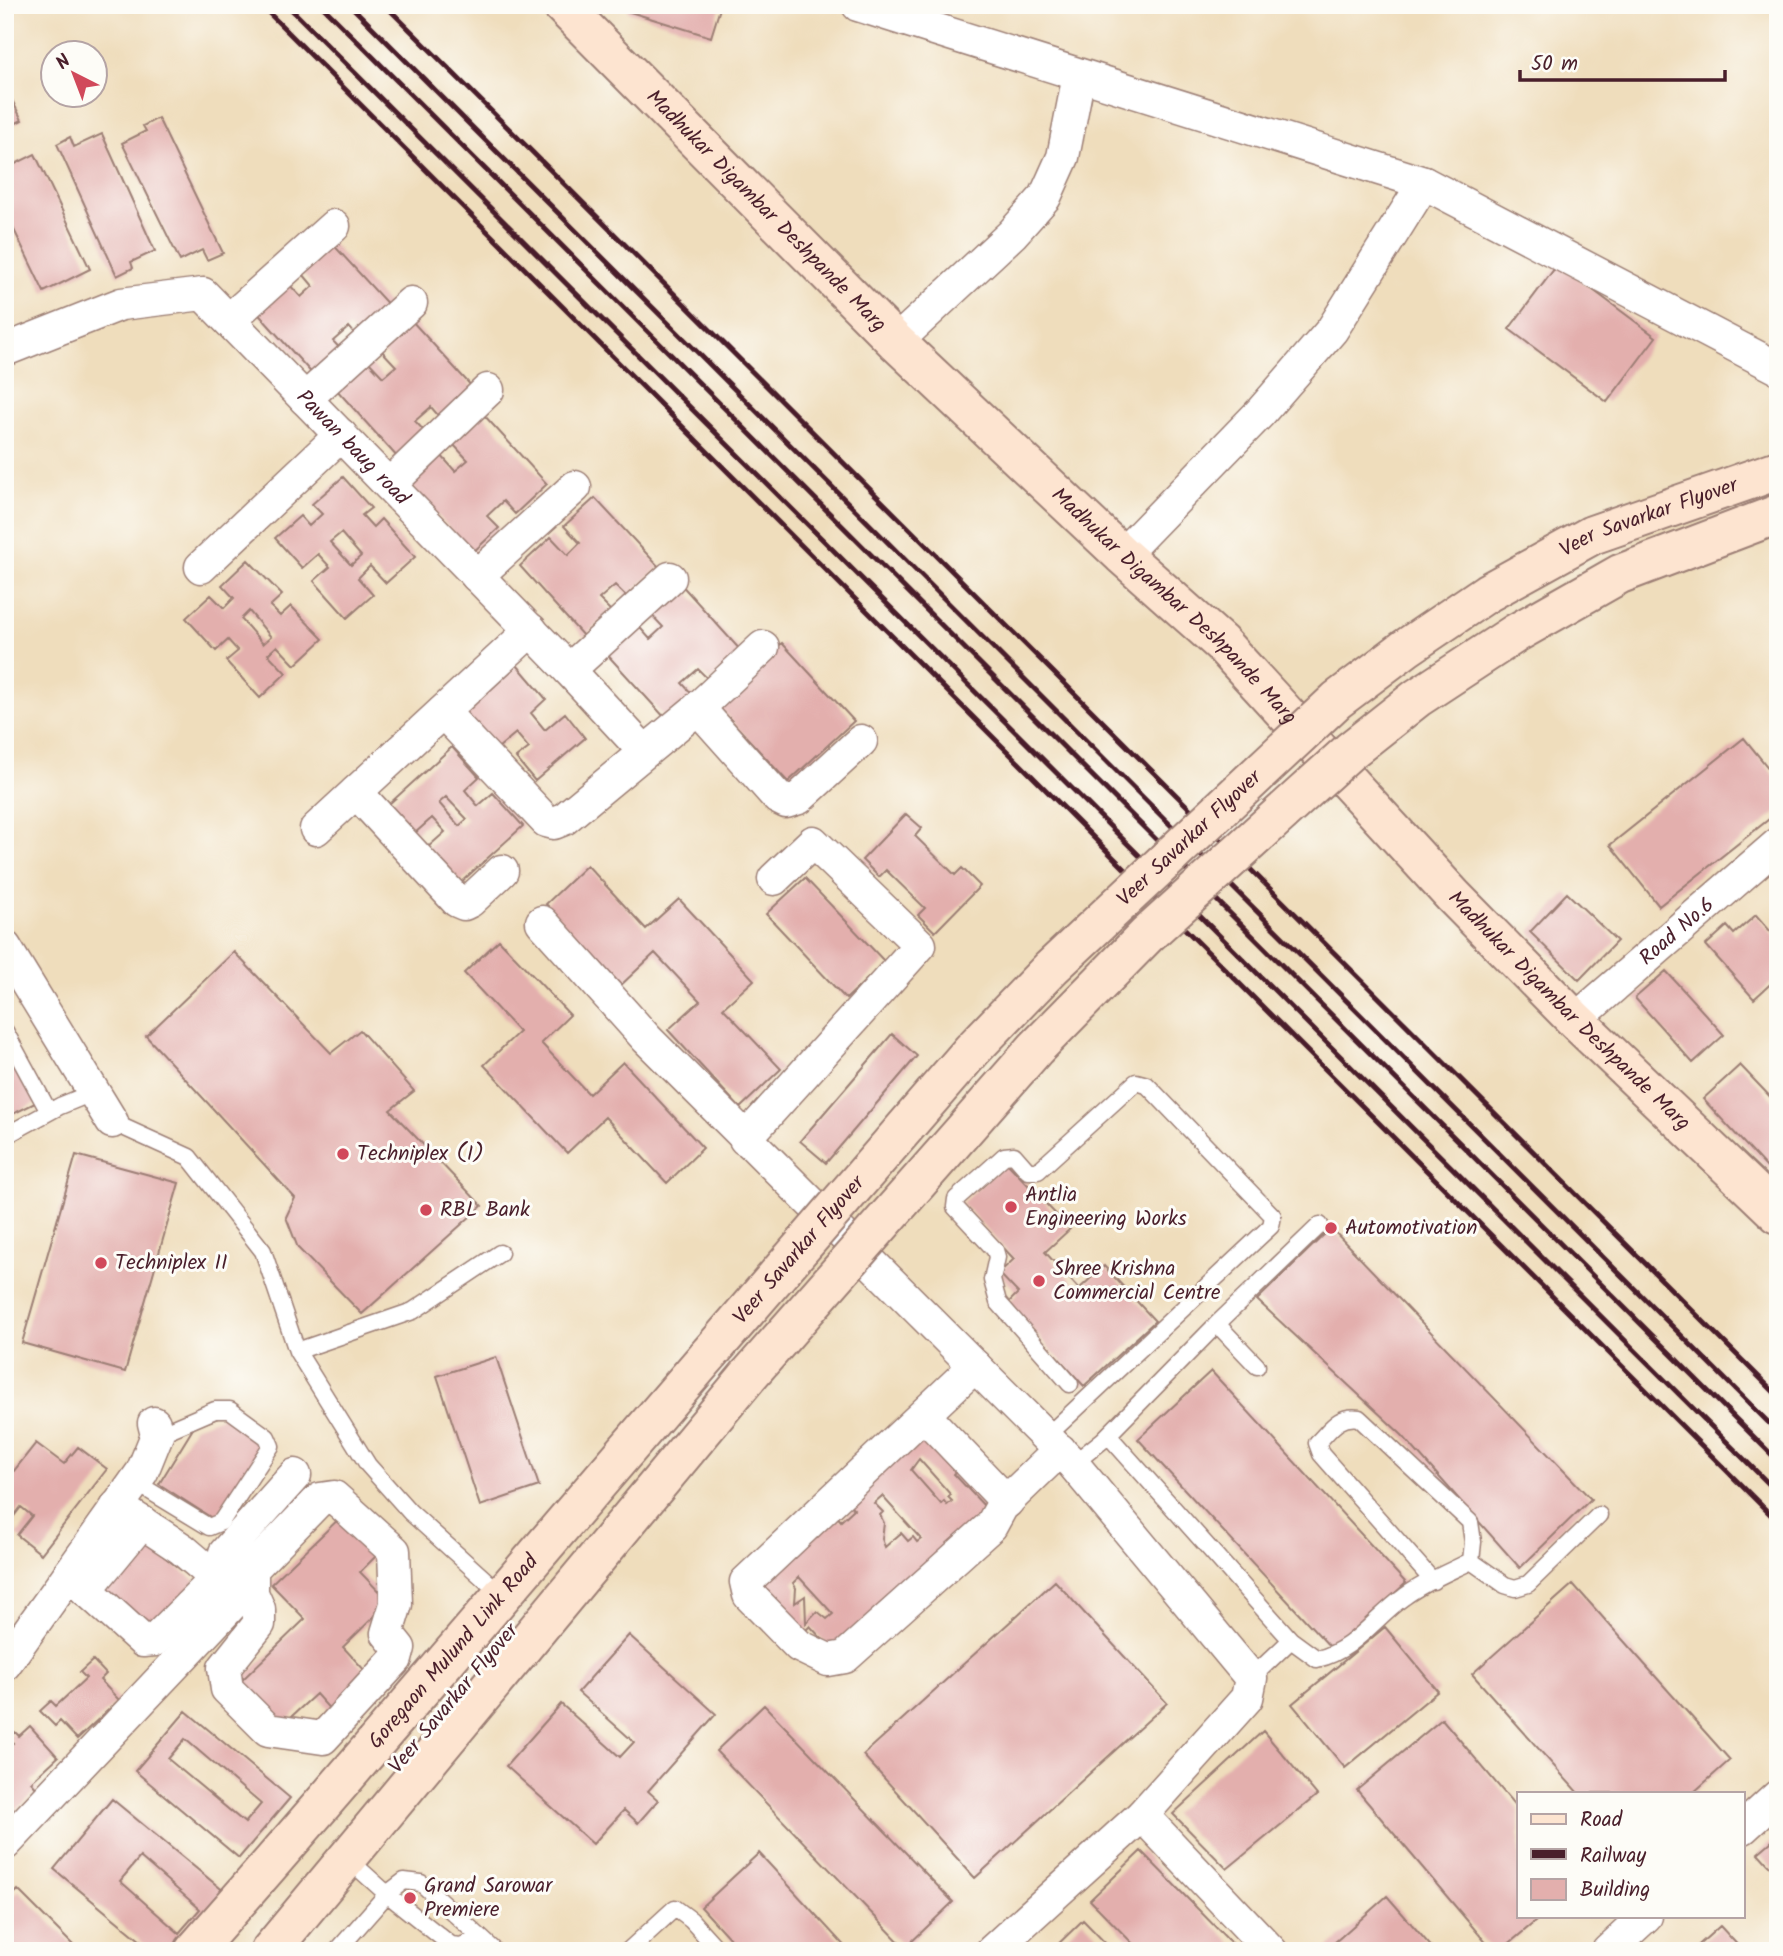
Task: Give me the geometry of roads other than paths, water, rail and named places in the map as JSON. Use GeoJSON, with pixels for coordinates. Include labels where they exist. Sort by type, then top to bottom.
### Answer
{"type":"FeatureCollection","features":[{"type":"Feature","properties":{"kind":"main road","name":"Madhukar Digambar Deshpande Marg"},"geometry":{"type":"LineString","coordinates":[[562,5],[896,342],[1122,555],[1221,642],[1453,896],[1575,1020],[1774,1204]]}},
{"type":"Feature","properties":{"kind":"main road","name":"Veer Savarkar Flyover"},"geometry":{"type":"LineString","coordinates":[[710,1353],[972,1050],[1051,968],[1336,700],[1487,593],[1592,535],[1778,470]]}},
{"type":"Feature","properties":{"kind":"main road","name":"Veer Savarkar Flyover"},"geometry":{"type":"LineString","coordinates":[[244,1951],[662,1453],[700,1431],[1036,1048],[1146,935],[1349,751],[1417,698],[1516,633],[1620,573],[1778,514]]}},
{"type":"Feature","properties":{"kind":"main road","name":"Goregaon Mulund Link Road"},"geometry":{"type":"LineString","coordinates":[[194,1951],[667,1407],[710,1353]]}},
{"type":"Feature","properties":{"kind":"main road","name":"Veer Savarkar Flyover"},"geometry":{"type":"LineString","coordinates":[[223,1951],[496,1623],[650,1445],[667,1407]]}},
{"type":"Feature","properties":{"kind":"main road"},"geometry":{"type":"LineString","coordinates":[[270,1951],[700,1431]]}},
{"type":"Feature","properties":{"kind":"street"},"geometry":{"type":"LineString","coordinates":[[858,5],[1424,183],[1778,368]]}},
{"type":"Feature","properties":{"kind":"street"},"geometry":{"type":"LineString","coordinates":[[896,342],[1012,234],[1045,197],[1063,157],[1079,75]]}},
{"type":"Feature","properties":{"kind":"street"},"geometry":{"type":"LineString","coordinates":[[1122,555],[1260,413],[1332,330],[1424,183]]}},
{"type":"Feature","properties":{"kind":"street"},"geometry":{"type":"LineString","coordinates":[[229,320],[334,226]]}},
{"type":"Feature","properties":{"kind":"street","name":"Pawan baug road"},"geometry":{"type":"LineString","coordinates":[[5,350],[121,304],[203,294],[531,630],[644,751]]}},
{"type":"Feature","properties":{"kind":"street"},"geometry":{"type":"LineString","coordinates":[[305,399],[411,303]]}},
{"type":"Feature","properties":{"kind":"street"},"geometry":{"type":"LineString","coordinates":[[389,485],[488,390]]}},
{"type":"Feature","properties":{"kind":"street"},"geometry":{"type":"LineString","coordinates":[[201,567],[341,435]]}},
{"type":"Feature","properties":{"kind":"street"},"geometry":{"type":"LineString","coordinates":[[477,576],[575,487]]}},
{"type":"Feature","properties":{"kind":"street"},"geometry":{"type":"LineString","coordinates":[[569,670],[670,578]]}},
{"type":"Feature","properties":{"kind":"street"},"geometry":{"type":"LineString","coordinates":[[316,829],[531,630]]}},
{"type":"Feature","properties":{"kind":"street"},"geometry":{"type":"LineString","coordinates":[[443,712],[546,821],[554,823],[564,819],[698,708],[763,646]]}},
{"type":"Feature","properties":{"kind":"street"},"geometry":{"type":"LineString","coordinates":[[698,708],[778,798],[786,802],[799,797],[861,741]]}},
{"type":"Feature","properties":{"kind":"street"},"geometry":{"type":"LineString","coordinates":[[356,792],[457,901],[464,904],[470,901],[502,871]]}},
{"type":"Feature","properties":{"kind":"street"},"geometry":{"type":"LineString","coordinates":[[745,1139],[920,946],[813,842],[774,879]]}},
{"type":"Feature","properties":{"kind":"street","name":"Road No.6"},"geometry":{"type":"LineString","coordinates":[[1575,1020],[1778,844]]}},
{"type":"Feature","properties":{"kind":"street"},"geometry":{"type":"LineString","coordinates":[[542,922],[647,1039],[745,1139],[1060,1450],[1251,1678],[1247,1699],[1142,1815],[992,1951]]}},
{"type":"Feature","properties":{"kind":"street"},"geometry":{"type":"LineString","coordinates":[[5,947],[112,1122]]}},
{"type":"Feature","properties":{"kind":"street"},"geometry":{"type":"LineString","coordinates":[[975,1366],[746,1582],[749,1595],[799,1646],[828,1660],[845,1657],[991,1527],[1002,1506],[1060,1450]]}},
{"type":"Feature","properties":{"kind":"street"},"geometry":{"type":"LineString","coordinates":[[924,1415],[1007,1502]]}},
{"type":"Feature","properties":{"kind":"street"},"geometry":{"type":"LineString","coordinates":[[5,1664],[77,1582],[131,1503],[156,1429]]}},
{"type":"Feature","properties":{"kind":"street"},"geometry":{"type":"LineString","coordinates":[[5,1844],[236,1600],[225,1553],[295,1475]]}},
{"type":"Feature","properties":{"kind":"street"},"geometry":{"type":"LineString","coordinates":[[323,1738],[396,1659],[399,1648],[387,1633],[397,1604],[394,1551],[334,1497],[320,1499],[252,1569],[252,1593],[258,1608],[259,1624],[224,1668],[227,1689],[268,1730],[323,1738],[356,1765]]}},
{"type":"Feature","properties":{"kind":"street"},"geometry":{"type":"LineString","coordinates":[[77,1582],[143,1641],[155,1640],[212,1583],[209,1572],[131,1503]]}},
{"type":"Feature","properties":{"kind":"street"},"geometry":{"type":"LineString","coordinates":[[1744,1827],[1778,1796]]}},
{"type":"Feature","properties":{"kind":"street"},"geometry":{"type":"LineString","coordinates":[[1142,1815],[1271,1951]]}},
{"type":"Feature","properties":{"kind":"street"},"geometry":{"type":"LineString","coordinates":[[1608,1951],[1644,1918]]}},
{"type":"Feature","properties":{"kind":"lane"},"geometry":{"type":"LineString","coordinates":[[5,1031],[49,1112]]}},
{"type":"Feature","properties":{"kind":"lane"},"geometry":{"type":"LineString","coordinates":[[1060,1450],[1271,1226],[1273,1216],[1147,1085],[1136,1082],[1038,1171],[1028,1171],[1014,1155],[1004,1156],[956,1199],[955,1207],[995,1250],[997,1257],[992,1280],[999,1302],[1070,1384]]}},
{"type":"Feature","properties":{"kind":"lane"},"geometry":{"type":"LineString","coordinates":[[5,1136],[94,1092]]}},
{"type":"Feature","properties":{"kind":"lane"},"geometry":{"type":"LineString","coordinates":[[112,1122],[189,1157],[263,1251],[297,1351],[368,1465],[410,1512],[500,1596]]}},
{"type":"Feature","properties":{"kind":"lane"},"geometry":{"type":"LineString","coordinates":[[1060,1450],[1108,1435],[1217,1324],[1320,1225]]}},
{"type":"Feature","properties":{"kind":"lane"},"geometry":{"type":"LineString","coordinates":[[297,1351],[413,1311],[499,1253]]}},
{"type":"Feature","properties":{"kind":"lane"},"geometry":{"type":"LineString","coordinates":[[1217,1324],[1256,1366]]}},
{"type":"Feature","properties":{"kind":"lane"},"geometry":{"type":"LineString","coordinates":[[131,1503],[209,1527],[221,1522],[271,1446],[267,1437],[230,1410],[215,1410],[156,1429]]}},
{"type":"Feature","properties":{"kind":"lane"},"geometry":{"type":"LineString","coordinates":[[1433,1581],[1321,1454],[1317,1443],[1341,1419],[1348,1416],[1359,1418],[1470,1522],[1473,1542],[1471,1561]]}},
{"type":"Feature","properties":{"kind":"lane"},"geometry":{"type":"LineString","coordinates":[[1108,1435],[1291,1640],[1317,1659],[1327,1657],[1353,1642],[1405,1596],[1471,1561]]}},
{"type":"Feature","properties":{"kind":"lane"},"geometry":{"type":"LineString","coordinates":[[1471,1561],[1505,1585],[1516,1588],[1528,1584],[1599,1515]]}},
{"type":"Feature","properties":{"kind":"lane"},"geometry":{"type":"LineString","coordinates":[[1251,1678],[1291,1640]]}},
{"type":"Feature","properties":{"kind":"lane"},"geometry":{"type":"LineString","coordinates":[[347,1858],[451,1945],[461,1945],[479,1937]]}},
{"type":"Feature","properties":{"kind":"lane"},"geometry":{"type":"LineString","coordinates":[[337,1951],[387,1894],[404,1881],[421,1883],[494,1950]]}},
{"type":"Feature","properties":{"kind":"lane"},"geometry":{"type":"LineString","coordinates":[[628,1951],[675,1908],[691,1920],[719,1951]]}},
{"type":"Feature","properties":{"kind":"railway"},"geometry":{"type":"LineString","coordinates":[[261,5],[1778,1522]]}},
{"type":"Feature","properties":{"kind":"railway"},"geometry":{"type":"LineString","coordinates":[[287,5],[1778,1493]]}},
{"type":"Feature","properties":{"kind":"railway"},"geometry":{"type":"LineString","coordinates":[[321,5],[1778,1461]]}},
{"type":"Feature","properties":{"kind":"railway"},"geometry":{"type":"LineString","coordinates":[[350,5],[1778,1432]]}},
{"type":"Feature","properties":{"kind":"railway"},"geometry":{"type":"LineString","coordinates":[[385,5],[1778,1396]]}},
{"type":"Feature","properties":{"kind":"place","name":"Techniplex (I)"},"geometry":{"type":"Point","coordinates":[343,1154]}},
{"type":"Feature","properties":{"kind":"place","name":"Antlia Engineering Works"},"geometry":{"type":"Point","coordinates":[1011,1207]}},
{"type":"Feature","properties":{"kind":"place","name":"RBL Bank"},"geometry":{"type":"Point","coordinates":[426,1210]}},
{"type":"Feature","properties":{"kind":"place","name":"Automotivation"},"geometry":{"type":"Point","coordinates":[1331,1228]}},
{"type":"Feature","properties":{"kind":"place","name":"Techniplex II"},"geometry":{"type":"Point","coordinates":[101,1263]}},
{"type":"Feature","properties":{"kind":"place","name":"Shree Krishna Commercial Centre"},"geometry":{"type":"Point","coordinates":[1039,1281]}},
{"type":"Feature","properties":{"kind":"place","name":"Grand Sarowar Premiere"},"geometry":{"type":"Point","coordinates":[410,1898]}}]}
